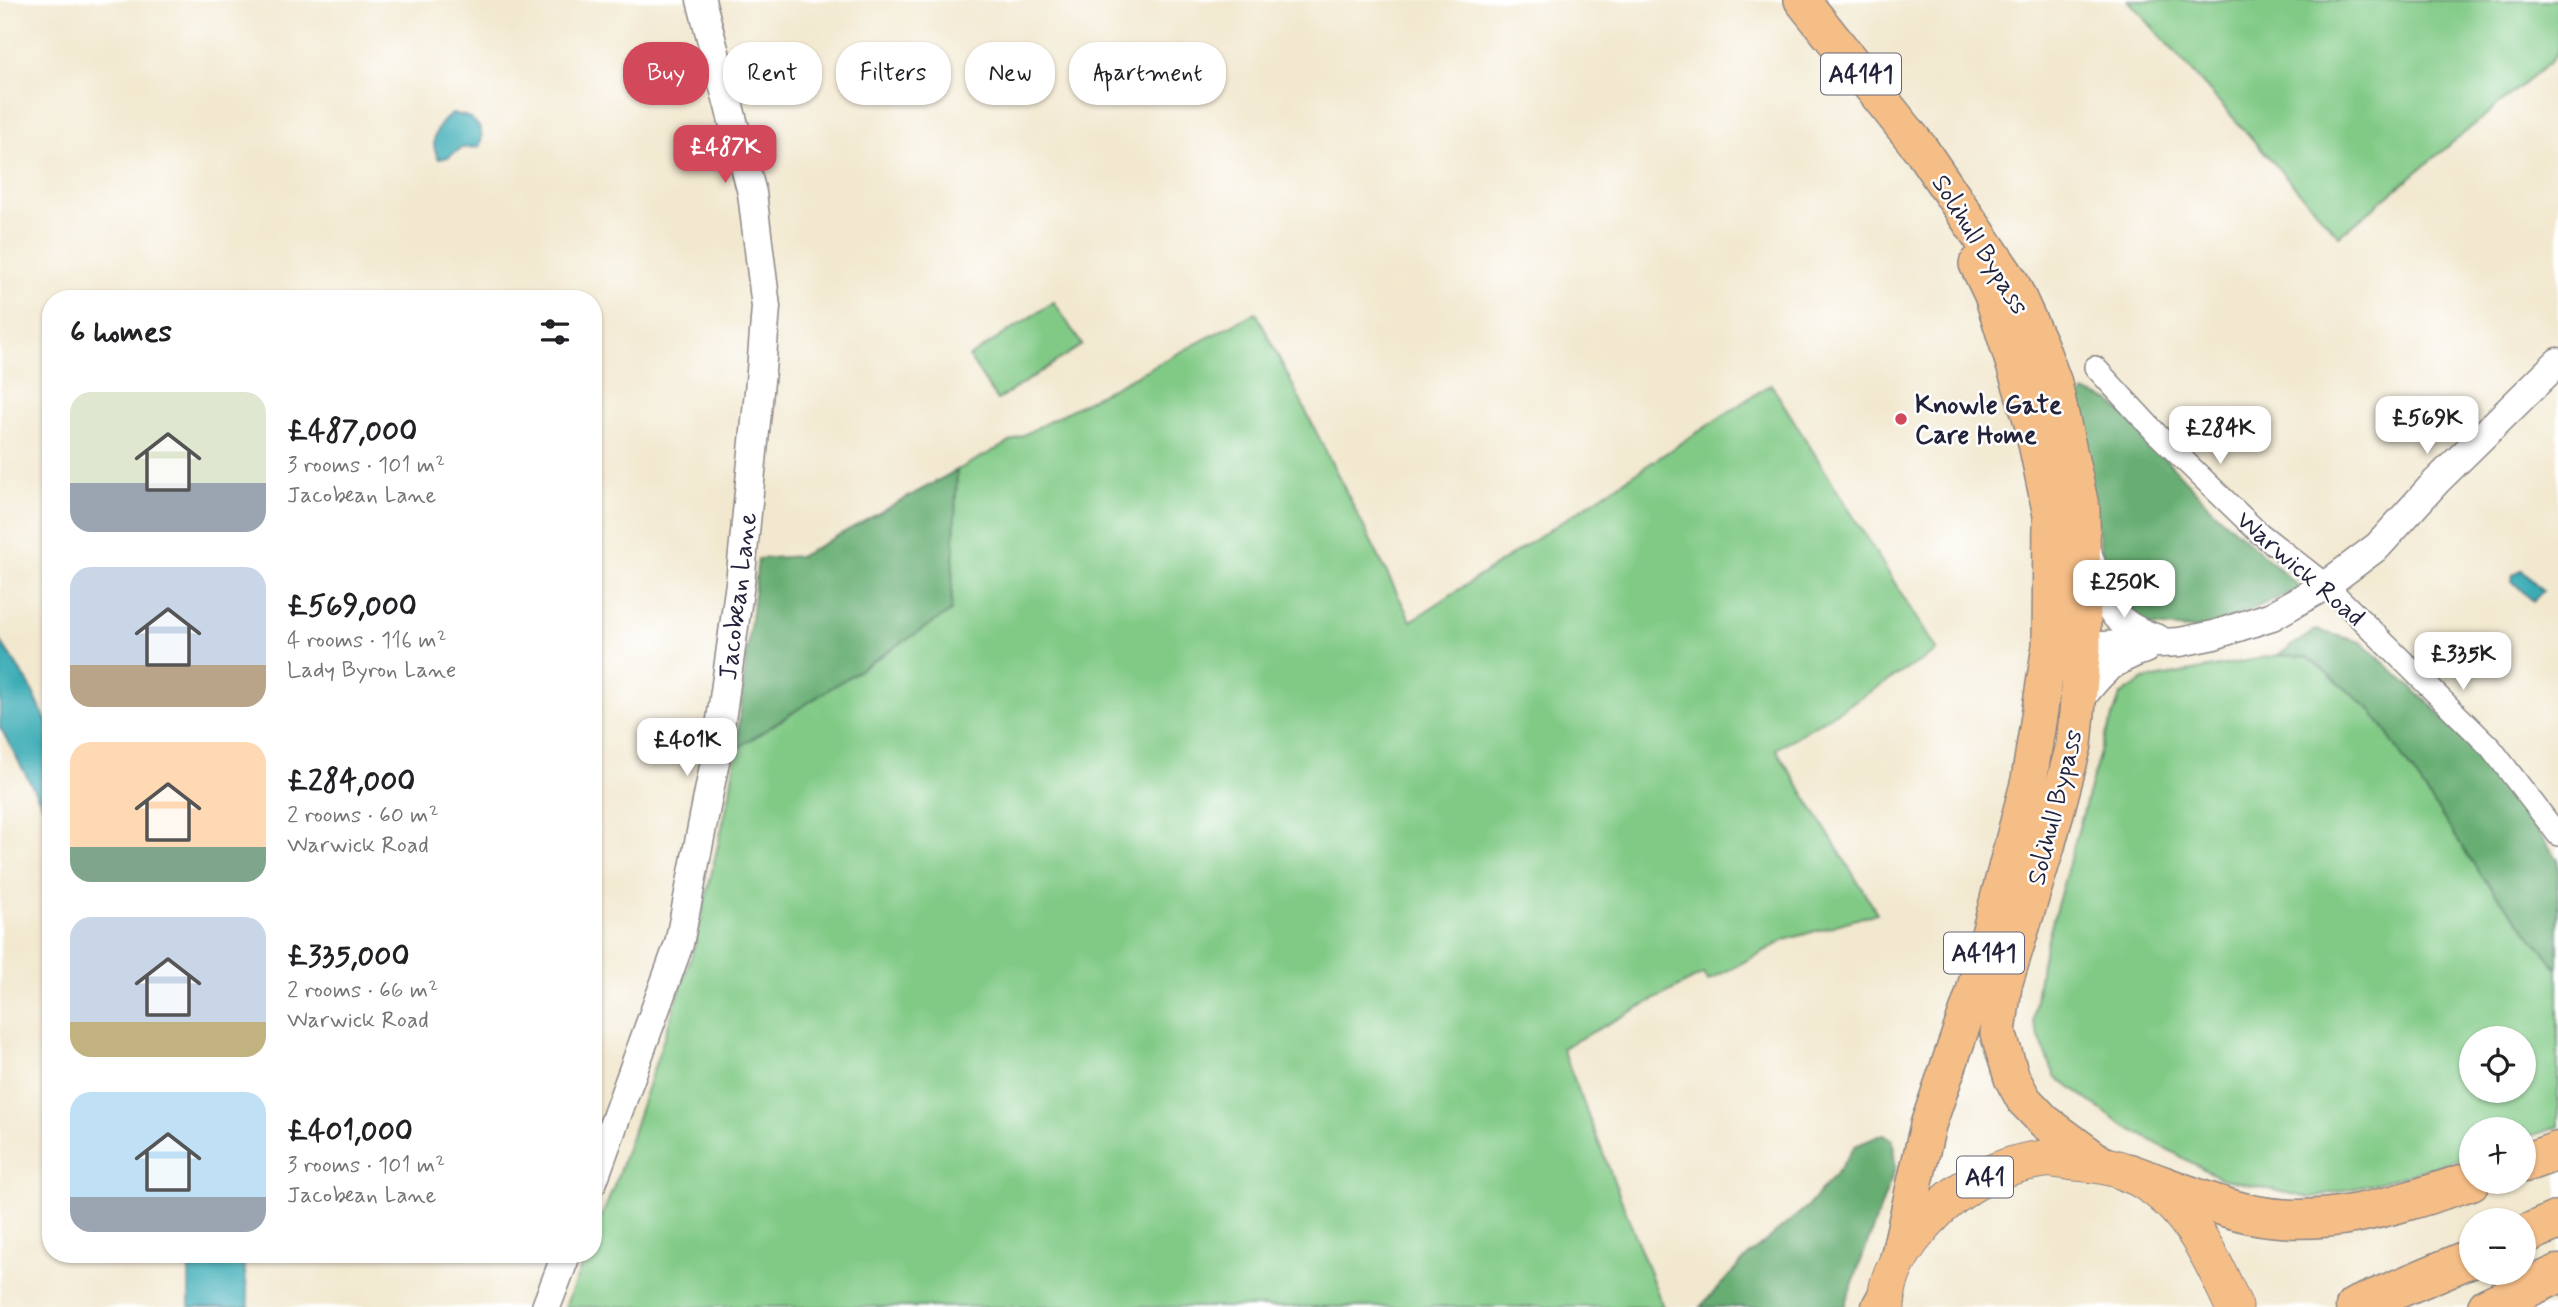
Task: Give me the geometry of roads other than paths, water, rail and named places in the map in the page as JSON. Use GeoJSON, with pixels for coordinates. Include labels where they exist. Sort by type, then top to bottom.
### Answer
{"type":"FeatureCollection","features":[{"type":"Feature","properties":{"kind":"highway"},"geometry":{"type":"LineString","coordinates":[[2536,1159],[2558,1151]]}},
{"type":"Feature","properties":{"kind":"highway","name":"A41"},"geometry":{"type":"LineString","coordinates":[[1884,1304],[1898,1258],[1930,1215],[1954,1194],[2006,1166],[2047,1158],[2116,1169],[2161,1193],[2181,1212],[2203,1241],[2234,1307]]}},
{"type":"Feature","properties":{"kind":"highway"},"geometry":{"type":"LineString","coordinates":[[2116,1169],[2232,1209],[2287,1219],[2324,1219],[2375,1210],[2459,1185]]}},
{"type":"Feature","properties":{"kind":"highway"},"geometry":{"type":"LineString","coordinates":[[2536,1230],[2558,1220]]}},
{"type":"Feature","properties":{"kind":"highway"},"geometry":{"type":"LineString","coordinates":[[2355,1307],[2459,1263]]}},
{"type":"Feature","properties":{"kind":"highway"},"geometry":{"type":"LineString","coordinates":[[2487,1307],[2558,1274]]}},
{"type":"Feature","properties":{"kind":"main road","name":"A4141"},"geometry":{"type":"LineString","coordinates":[[1802,0],[1920,148]]}},
{"type":"Feature","properties":{"kind":"main road","name":"Solihull Bypass"},"geometry":{"type":"LineString","coordinates":[[1920,148],[2011,282],[2040,345],[2054,383],[2082,510],[2083,647],[2074,745],[2065,785],[2004,985],[1998,1033],[2011,1078],[2024,1100],[2045,1122],[2116,1169]]}},
{"type":"Feature","properties":{"kind":"main road","name":"Solihull Bypass"},"geometry":{"type":"LineString","coordinates":[[1898,1258],[1928,1125],[1972,995],[2029,780],[2050,646],[2051,515],[2031,419],[1992,295],[1920,148]]}},
{"type":"Feature","properties":{"kind":"main road"},"geometry":{"type":"LineString","coordinates":[[2008,864],[2032,818],[2058,717],[2063,669],[2069,657],[2083,647]]}},
{"type":"Feature","properties":{"kind":"street","name":"Jacobean Lane"},"geometry":{"type":"LineString","coordinates":[[602,1156],[679,944],[718,743],[740,583],[761,371],[766,307],[752,192],[701,0]]}},
{"type":"Feature","properties":{"kind":"street"},"geometry":{"type":"LineString","coordinates":[[2083,647],[2168,642],[2214,635],[2272,616],[2326,585],[2378,546],[2436,482],[2558,362]]}},
{"type":"Feature","properties":{"kind":"street","name":"Warwick Road"},"geometry":{"type":"LineString","coordinates":[[2095,367],[2156,433],[2257,531],[2326,585],[2491,748],[2558,835]]}},
{"type":"Feature","properties":{"kind":"street"},"geometry":{"type":"LineString","coordinates":[[2084,541],[2104,600],[2121,622],[2135,632],[2168,642]]}},
{"type":"Feature","properties":{"kind":"street"},"geometry":{"type":"LineString","coordinates":[[2078,702],[2120,657],[2168,642]]}},
{"type":"Feature","properties":{"kind":"street"},"geometry":{"type":"LineString","coordinates":[[546,1307],[563,1263]]}},
{"type":"Feature","properties":{"kind":"water"},"geometry":{"type":"Polygon","coordinates":[[[452,114],[466,116],[476,123],[481,133],[479,147],[462,148],[439,159],[434,139],[438,128],[452,114]]]}},
{"type":"Feature","properties":{"kind":"water"},"geometry":{"type":"Polygon","coordinates":[[[2522,570],[2543,591],[2533,601],[2512,581],[2513,574],[2522,570]]]}},
{"type":"Feature","properties":{"kind":"water"},"geometry":{"type":"Polygon","coordinates":[[[0,640],[29,684],[42,712],[42,804],[0,727],[0,640]]]}},
{"type":"Feature","properties":{"kind":"water"},"geometry":{"type":"Polygon","coordinates":[[[189,1263],[244,1263],[249,1307],[189,1307],[189,1263]]]}},
{"type":"Feature","properties":{"kind":"place","name":"Knowle Gate Care Home"},"geometry":{"type":"Point","coordinates":[1901,419]}}]}
